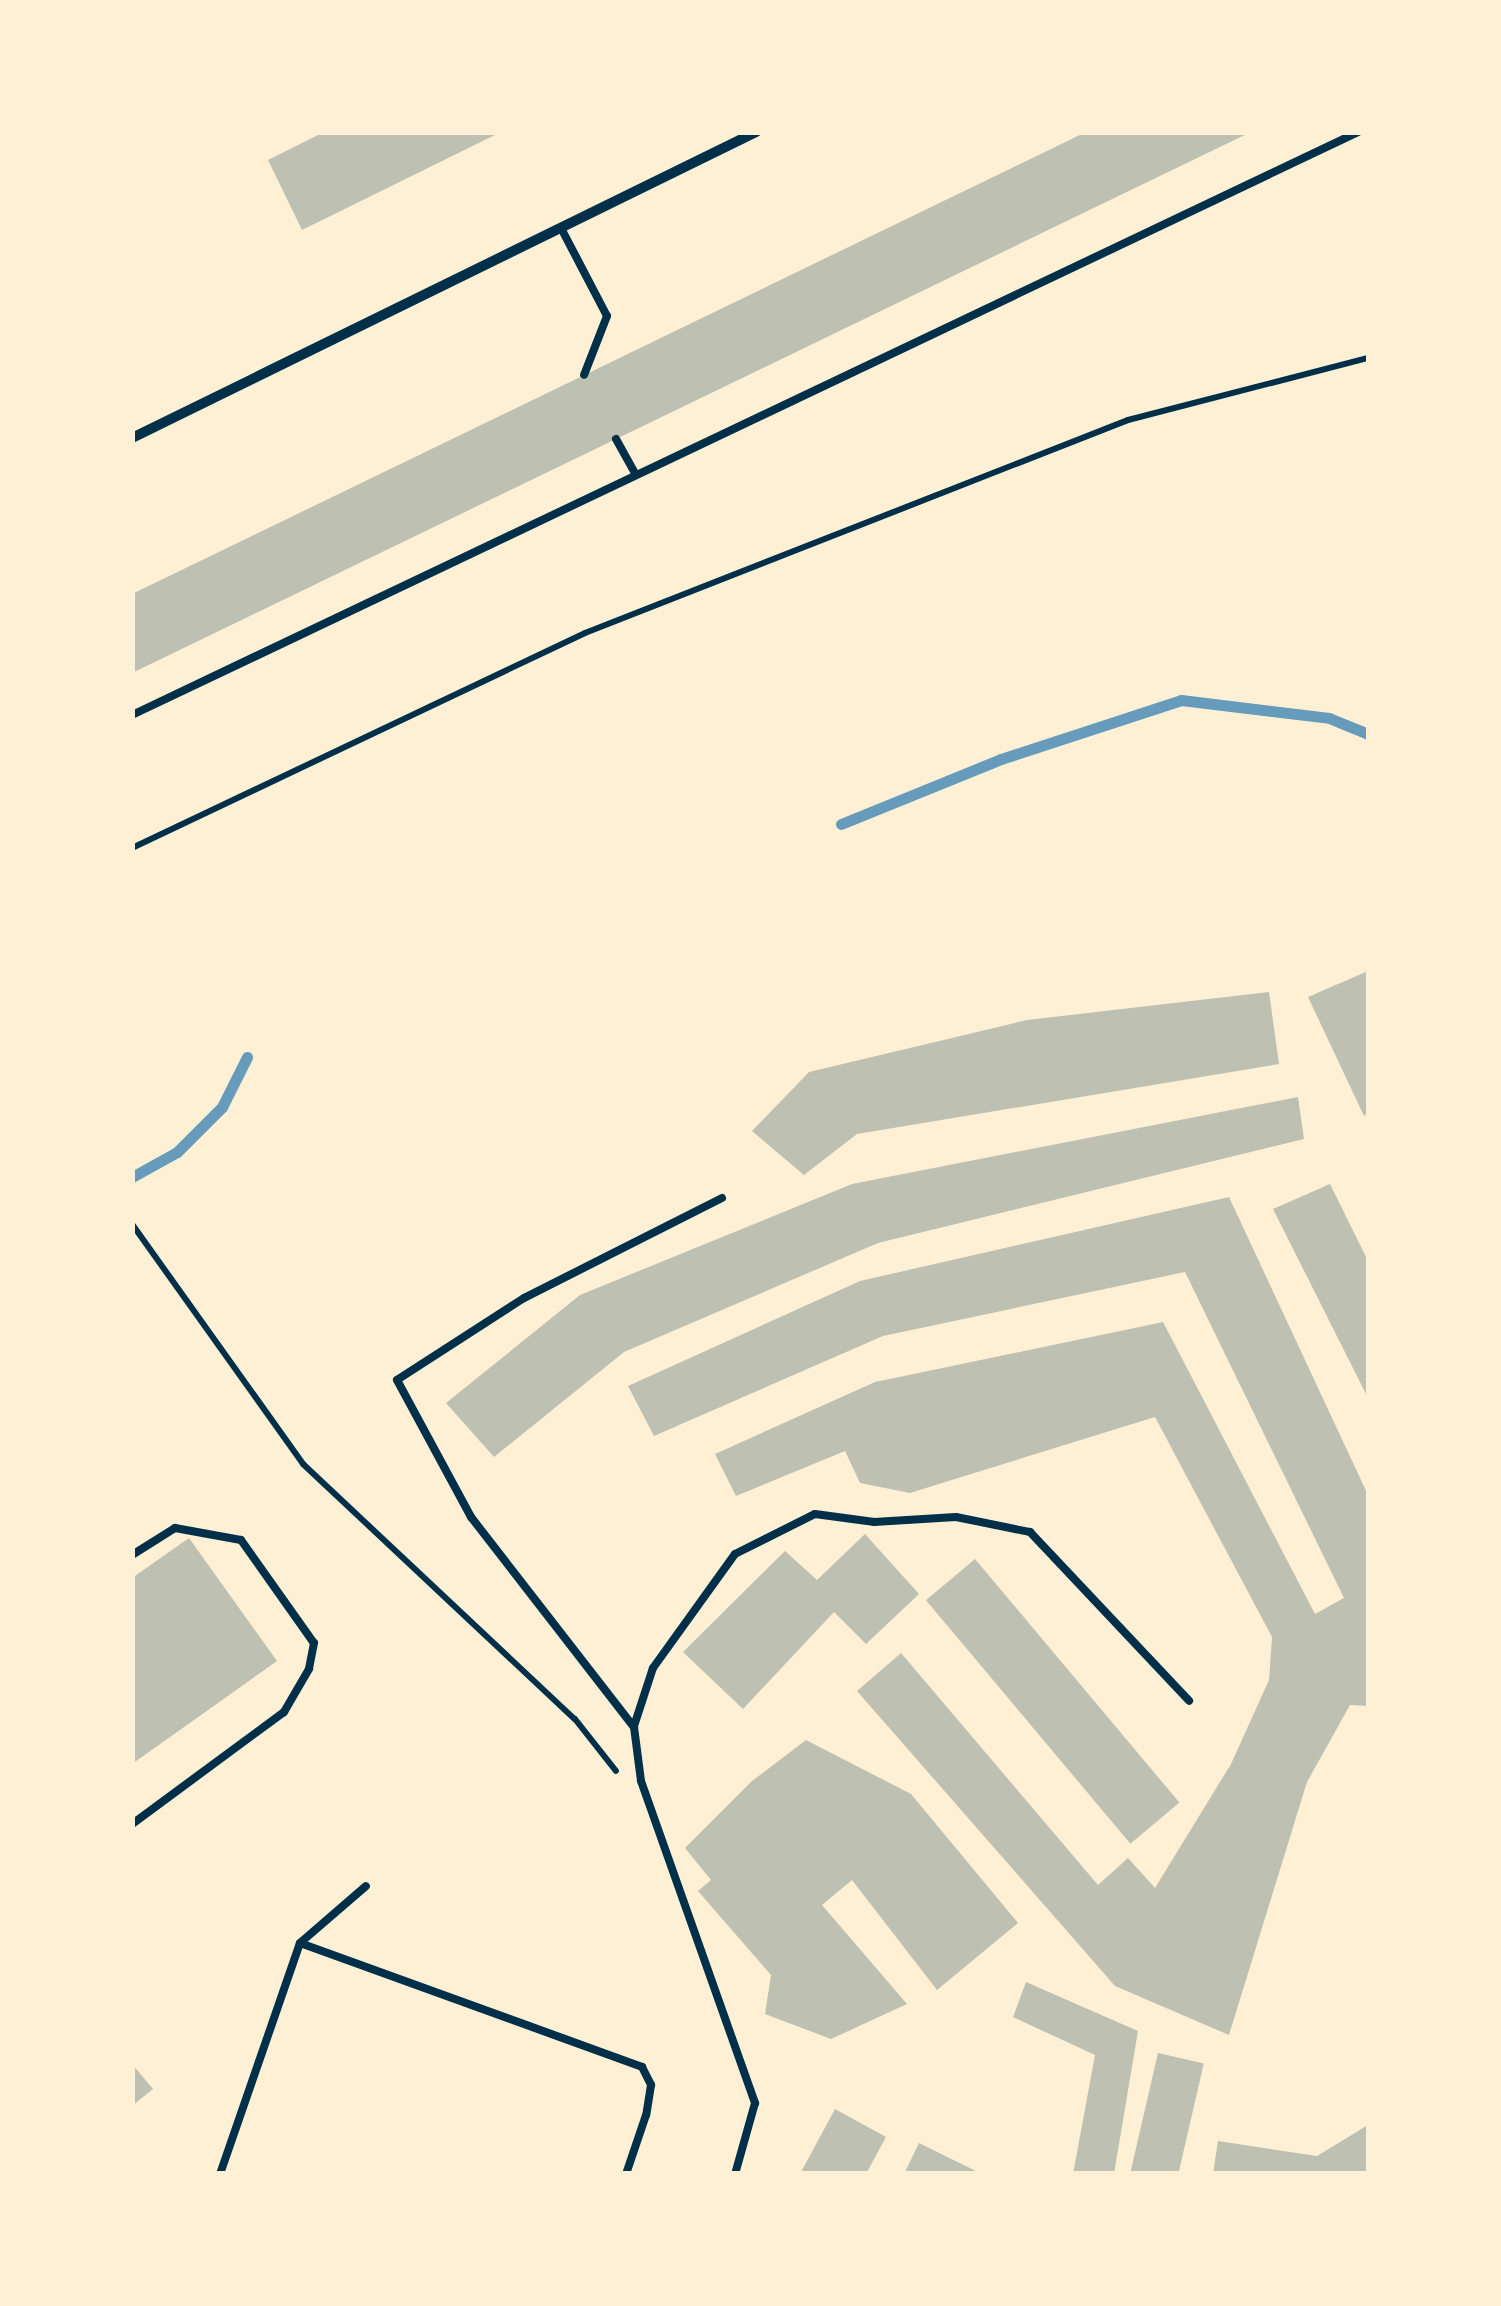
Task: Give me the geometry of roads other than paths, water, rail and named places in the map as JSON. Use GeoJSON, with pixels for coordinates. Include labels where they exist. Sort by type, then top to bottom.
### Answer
{"type":"FeatureCollection","features":[{"type":"Feature","properties":{"kind":"street"},"geometry":{"type":"LineString","coordinates":[[132,438],[756,132]]}},
{"type":"Feature","properties":{"kind":"lane"},"geometry":{"type":"LineString","coordinates":[[132,715],[1358,132]]}},
{"type":"Feature","properties":{"kind":"lane"},"geometry":{"type":"LineString","coordinates":[[561,228],[607,316],[584,375]]}},
{"type":"Feature","properties":{"kind":"lane"},"geometry":{"type":"LineString","coordinates":[[616,440],[636,475]]}},
{"type":"Feature","properties":{"kind":"lane"},"geometry":{"type":"LineString","coordinates":[[634,1727],[471,1517],[397,1380],[524,1298],[722,1198]]}},
{"type":"Feature","properties":{"kind":"lane"},"geometry":{"type":"LineString","coordinates":[[735,2174],[755,2103],[641,1780],[634,1727],[652,1668],[735,1554],[815,1514],[874,1522],[956,1517],[1030,1532],[1188,1702]]}},
{"type":"Feature","properties":{"kind":"lane"},"geometry":{"type":"LineString","coordinates":[[132,1555],[174,1528],[241,1540],[314,1643],[309,1669],[284,1712],[132,1824]]}},
{"type":"Feature","properties":{"kind":"lane"},"geometry":{"type":"LineString","coordinates":[[220,2174],[300,1943],[366,1886]]}},
{"type":"Feature","properties":{"kind":"lane"},"geometry":{"type":"LineString","coordinates":[[300,1943],[642,2067],[651,2085],[646,2115],[626,2174]]}},
{"type":"Feature","properties":{"kind":"waterway"},"geometry":{"type":"LineString","coordinates":[[841,824],[1001,759],[1181,700],[1329,718],[1368,734]]}},
{"type":"Feature","properties":{"kind":"waterway"},"geometry":{"type":"LineString","coordinates":[[132,1177],[177,1152],[222,1107],[247,1057]]}}]}
